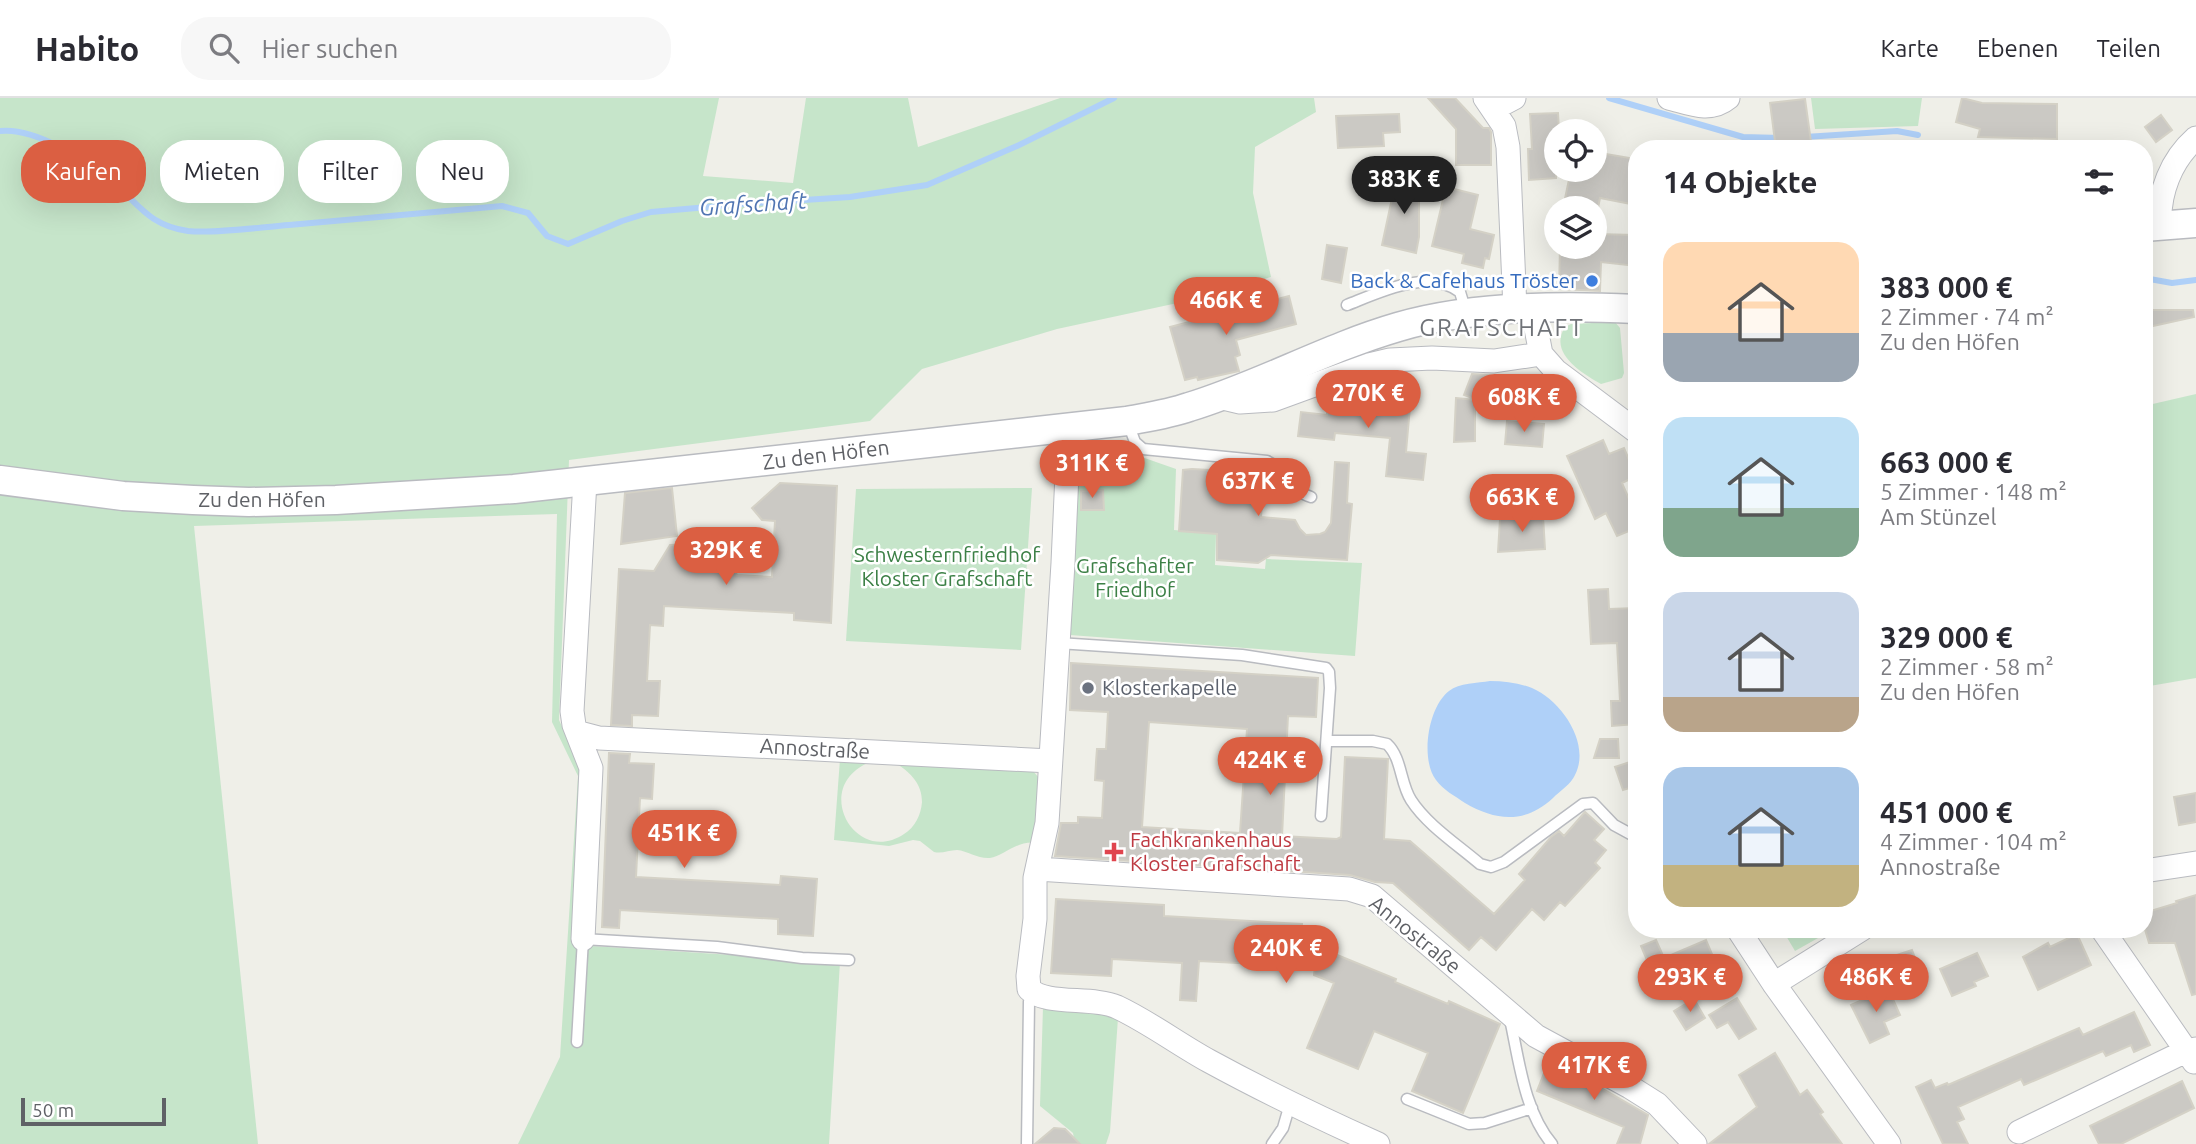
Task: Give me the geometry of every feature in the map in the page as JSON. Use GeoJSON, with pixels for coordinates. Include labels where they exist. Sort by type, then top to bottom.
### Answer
{"type":"FeatureCollection","features":[{"type":"Feature","properties":{"kind":"street"},"geometry":{"type":"LineString","coordinates":[[1514,98],[1489,103],[1504,126],[1508,147],[1523,308],[1541,354],[1556,371],[1628,425]]}},
{"type":"Feature","properties":{"kind":"street"},"geometry":{"type":"LineString","coordinates":[[1669,98],[1707,107],[1722,103],[1728,98]]}},
{"type":"Feature","properties":{"kind":"street"},"geometry":{"type":"LineString","coordinates":[[2153,223],[2165,184],[2176,162],[2196,138]]}},
{"type":"Feature","properties":{"kind":"street"},"geometry":{"type":"LineString","coordinates":[[2153,226],[2196,223]]}},
{"type":"Feature","properties":{"kind":"street","name":"Zu den Höfen"},"geometry":{"type":"LineString","coordinates":[[0,480],[123,496],[250,502],[336,500],[514,489],[1127,421],[1187,408],[1219,397],[1345,345],[1399,327],[1523,308],[1628,309]]}},
{"type":"Feature","properties":{"kind":"street"},"geometry":{"type":"LineString","coordinates":[[1219,397],[1240,402],[1273,400],[1368,365],[1390,360],[1432,358],[1494,361],[1541,354]]}},
{"type":"Feature","properties":{"kind":"street"},"geometry":{"type":"LineString","coordinates":[[1069,429],[1047,823],[1037,869],[1028,986],[1031,992],[1044,998],[1086,1000],[1112,1005],[1290,1104],[1378,1144]]}},
{"type":"Feature","properties":{"kind":"street"},"geometry":{"type":"LineString","coordinates":[[583,939],[592,768],[580,733],[574,725],[572,711],[585,481]]}},
{"type":"Feature","properties":{"kind":"street","name":"Annostraße"},"geometry":{"type":"LineString","coordinates":[[580,733],[599,738],[1051,761]]}},
{"type":"Feature","properties":{"kind":"street"},"geometry":{"type":"LineString","coordinates":[[2153,870],[2196,863]]}},
{"type":"Feature","properties":{"kind":"street","name":"Annostraße"},"geometry":{"type":"LineString","coordinates":[[1037,869],[1335,888],[1363,893],[1380,900],[1509,1014],[1549,1044],[1657,1104],[1695,1144]]}},
{"type":"Feature","properties":{"kind":"street"},"geometry":{"type":"LineString","coordinates":[[1744,938],[1889,1144]]}},
{"type":"Feature","properties":{"kind":"street"},"geometry":{"type":"LineString","coordinates":[[1774,984],[1848,938]]}},
{"type":"Feature","properties":{"kind":"street"},"geometry":{"type":"LineString","coordinates":[[2020,1132],[2193,1055],[2108,938]]}},
{"type":"Feature","properties":{"kind":"lane"},"geometry":{"type":"LineString","coordinates":[[1347,305],[1408,284],[1442,282],[1460,292],[1466,315]]}},
{"type":"Feature","properties":{"kind":"lane"},"geometry":{"type":"LineString","coordinates":[[1127,421],[1131,434],[1143,449],[1213,458],[1266,461],[1274,465],[1295,490],[1311,497]]}},
{"type":"Feature","properties":{"kind":"lane"},"geometry":{"type":"LineString","coordinates":[[1058,643],[1242,655],[1322,666],[1329,672],[1330,679],[1321,816]]}},
{"type":"Feature","properties":{"kind":"lane"},"geometry":{"type":"LineString","coordinates":[[1327,741],[1373,741],[1387,744],[1394,752],[1407,793],[1419,810],[1480,864],[1486,866],[1504,862],[1588,802],[1614,825],[1628,833]]}},
{"type":"Feature","properties":{"kind":"lane"},"geometry":{"type":"LineString","coordinates":[[578,1042],[583,939],[717,947],[802,958],[849,960]]}},
{"type":"Feature","properties":{"kind":"lane"},"geometry":{"type":"LineString","coordinates":[[1027,1144],[1028,1002],[1031,992]]}},
{"type":"Feature","properties":{"kind":"lane"},"geometry":{"type":"LineString","coordinates":[[1509,1014],[1532,1108],[1552,1144]]}},
{"type":"Feature","properties":{"kind":"lane"},"geometry":{"type":"LineString","coordinates":[[1407,1099],[1469,1124],[1485,1123],[1532,1108]]}},
{"type":"Feature","properties":{"kind":"lane"},"geometry":{"type":"LineString","coordinates":[[1272,1144],[1283,1128],[1290,1104]]}},
{"type":"Feature","properties":{"kind":"green space"},"geometry":{"type":"Polygon","coordinates":[[[0,98],[719,98],[703,176],[793,183],[806,98],[908,98],[918,147],[1060,98],[1314,98],[1316,112],[1255,147],[1253,193],[1271,277],[1196,299],[1057,329],[922,369],[870,421],[569,460],[559,720],[584,774],[576,945],[840,962],[829,1144],[518,1144],[560,1057],[578,776],[552,722],[557,514],[194,526],[258,1144],[0,1144],[0,98]]]}},
{"type":"Feature","properties":{"kind":"green space"},"geometry":{"type":"Polygon","coordinates":[[[1811,98],[1922,98],[1918,126],[1815,129],[1811,98]]]}},
{"type":"Feature","properties":{"kind":"green space"},"geometry":{"type":"Polygon","coordinates":[[[1615,322],[1620,328],[1624,373],[1622,378],[1601,384],[1577,368],[1564,354],[1561,336],[1565,327],[1571,324],[1615,322]]]}},
{"type":"Feature","properties":{"kind":"green space"},"geometry":{"type":"Polygon","coordinates":[[[2196,394],[2196,678],[2153,685],[2153,404],[2196,394]]]}},
{"type":"Feature","properties":{"kind":"green space","name":"Grafschafter Friedhof"},"geometry":{"type":"Polygon","coordinates":[[[1124,440],[1136,455],[1176,469],[1174,530],[1216,534],[1215,565],[1265,569],[1266,559],[1362,563],[1355,656],[1070,635],[1079,445],[1124,440]]]}},
{"type":"Feature","properties":{"kind":"green space","name":"Schwesternfriedhof Kloster Grafschaft"},"geometry":{"type":"Polygon","coordinates":[[[1032,488],[1021,650],[846,641],[856,489],[1032,488]]]}},
{"type":"Feature","properties":{"kind":"green space"},"geometry":{"type":"Polygon","coordinates":[[[840,759],[876,760],[855,771],[844,785],[841,802],[845,818],[855,831],[869,840],[886,841],[904,834],[917,820],[922,802],[918,784],[897,764],[1033,771],[1040,779],[1038,843],[1024,843],[995,857],[986,858],[957,850],[934,852],[920,841],[913,840],[889,846],[834,840],[840,759]]]}},
{"type":"Feature","properties":{"kind":"green space"},"geometry":{"type":"Polygon","coordinates":[[[1787,938],[1818,938],[1795,951],[1787,938]]]}},
{"type":"Feature","properties":{"kind":"green space"},"geometry":{"type":"Polygon","coordinates":[[[1043,1007],[1086,1007],[1118,1018],[1110,1132],[1106,1144],[1075,1144],[1073,1133],[1040,1106],[1043,1007]]]}},
{"type":"Feature","properties":{"kind":"water"},"geometry":{"type":"Polygon","coordinates":[[[1490,681],[1522,685],[1543,694],[1554,703],[1571,725],[1579,750],[1579,763],[1573,778],[1542,806],[1521,816],[1499,816],[1465,803],[1439,784],[1428,759],[1431,721],[1442,699],[1458,686],[1490,681]]]}},
{"type":"Feature","properties":{"kind":"building"},"geometry":{"type":"Polygon","coordinates":[[[1428,98],[1455,98],[1483,128],[1489,128],[1491,165],[1456,165],[1456,129],[1428,98]]]}},
{"type":"Feature","properties":{"kind":"building"},"geometry":{"type":"Polygon","coordinates":[[[1962,98],[1982,103],[2057,104],[2057,139],[1978,137],[1980,129],[1956,122],[1962,98]]]}},
{"type":"Feature","properties":{"kind":"building"},"geometry":{"type":"Polygon","coordinates":[[[1805,99],[1811,140],[1775,140],[1770,103],[1805,99]]]}},
{"type":"Feature","properties":{"kind":"building"},"geometry":{"type":"Polygon","coordinates":[[[1558,113],[1558,119],[1544,119],[1544,179],[1529,180],[1528,149],[1532,149],[1530,114],[1558,113]]]}},
{"type":"Feature","properties":{"kind":"building"},"geometry":{"type":"Polygon","coordinates":[[[1399,114],[1400,132],[1383,133],[1384,146],[1338,148],[1336,116],[1399,114]]]}},
{"type":"Feature","properties":{"kind":"building"},"geometry":{"type":"Polygon","coordinates":[[[2161,115],[2172,130],[2156,142],[2145,127],[2161,115]]]}},
{"type":"Feature","properties":{"kind":"building"},"geometry":{"type":"Polygon","coordinates":[[[1607,154],[1628,158],[1628,203],[1607,199],[1607,196],[1566,196],[1568,182],[1607,182],[1607,154]]]}},
{"type":"Feature","properties":{"kind":"building"},"geometry":{"type":"Polygon","coordinates":[[[1397,175],[1419,181],[1419,237],[1416,253],[1382,245],[1397,175]]]}},
{"type":"Feature","properties":{"kind":"building"},"geometry":{"type":"Polygon","coordinates":[[[1446,187],[1478,195],[1470,229],[1494,235],[1489,259],[1485,258],[1483,268],[1462,263],[1464,254],[1432,246],[1446,187]]]}},
{"type":"Feature","properties":{"kind":"building"},"geometry":{"type":"Polygon","coordinates":[[[1607,234],[1628,235],[1628,265],[1601,262],[1600,291],[1559,289],[1560,259],[1607,259],[1607,234]]]}},
{"type":"Feature","properties":{"kind":"building"},"geometry":{"type":"Polygon","coordinates":[[[1327,245],[1347,248],[1341,283],[1322,279],[1327,245]]]}},
{"type":"Feature","properties":{"kind":"building"},"geometry":{"type":"Polygon","coordinates":[[[1289,296],[1296,324],[1236,340],[1240,355],[1235,357],[1239,371],[1198,380],[1197,377],[1185,380],[1170,327],[1289,296]]]}},
{"type":"Feature","properties":{"kind":"building"},"geometry":{"type":"Polygon","coordinates":[[[2153,310],[2193,310],[2194,317],[2153,326],[2153,310]]]}},
{"type":"Feature","properties":{"kind":"building"},"geometry":{"type":"Polygon","coordinates":[[[1472,374],[1497,378],[1487,404],[1464,395],[1472,374]]]}},
{"type":"Feature","properties":{"kind":"building"},"geometry":{"type":"Polygon","coordinates":[[[1347,389],[1346,400],[1410,407],[1406,452],[1426,454],[1423,480],[1386,476],[1390,438],[1335,433],[1334,440],[1298,436],[1301,412],[1327,415],[1328,395],[1347,389]]]}},
{"type":"Feature","properties":{"kind":"building"},"geometry":{"type":"Polygon","coordinates":[[[1456,398],[1475,400],[1475,441],[1454,442],[1456,398]]]}},
{"type":"Feature","properties":{"kind":"building"},"geometry":{"type":"Polygon","coordinates":[[[1507,421],[1544,424],[1542,447],[1505,444],[1507,421]]]}},
{"type":"Feature","properties":{"kind":"building"},"geometry":{"type":"Polygon","coordinates":[[[1603,440],[1609,454],[1624,448],[1628,457],[1628,480],[1622,483],[1628,497],[1628,531],[1617,536],[1606,513],[1595,519],[1567,456],[1603,440]]]}},
{"type":"Feature","properties":{"kind":"building"},"geometry":{"type":"Polygon","coordinates":[[[1335,462],[1349,463],[1347,503],[1352,504],[1347,560],[1271,555],[1258,563],[1217,560],[1217,534],[1179,531],[1183,470],[1192,469],[1264,473],[1261,517],[1295,520],[1306,535],[1325,532],[1331,523],[1335,462]]]}},
{"type":"Feature","properties":{"kind":"building"},"geometry":{"type":"Polygon","coordinates":[[[780,483],[837,486],[831,623],[794,620],[794,613],[664,606],[663,626],[650,625],[647,681],[660,681],[658,716],[632,715],[632,726],[611,725],[619,569],[654,571],[670,545],[698,544],[723,554],[737,575],[772,577],[775,521],[762,520],[752,508],[780,483]]]}},
{"type":"Feature","properties":{"kind":"building"},"geometry":{"type":"Polygon","coordinates":[[[672,488],[677,536],[621,544],[625,493],[672,488]]]}},
{"type":"Feature","properties":{"kind":"building"},"geometry":{"type":"Polygon","coordinates":[[[1103,490],[1104,510],[1081,510],[1081,491],[1103,490]]]}},
{"type":"Feature","properties":{"kind":"building"},"geometry":{"type":"Polygon","coordinates":[[[1543,516],[1545,549],[1498,552],[1500,519],[1543,516]]]}},
{"type":"Feature","properties":{"kind":"building"},"geometry":{"type":"Polygon","coordinates":[[[1608,589],[1609,609],[1628,608],[1628,725],[1612,726],[1611,701],[1620,701],[1617,643],[1591,644],[1588,590],[1608,589]]]}},
{"type":"Feature","properties":{"kind":"building"},"geometry":{"type":"Polygon","coordinates":[[[1071,663],[1318,678],[1316,717],[1288,716],[1282,836],[1341,837],[1345,757],[1388,759],[1384,839],[1410,841],[1494,914],[1525,880],[1519,874],[1551,837],[1559,831],[1564,836],[1585,812],[1604,829],[1594,840],[1606,850],[1595,863],[1600,868],[1565,906],[1560,902],[1544,920],[1532,909],[1496,950],[1481,937],[1469,950],[1393,883],[1375,882],[1350,875],[1055,856],[1061,823],[1078,823],[1078,817],[1102,818],[1104,781],[1095,780],[1096,762],[1097,749],[1106,749],[1108,712],[1070,710],[1071,663]],[[1149,722],[1142,827],[1240,833],[1247,729],[1149,722]]]}},
{"type":"Feature","properties":{"kind":"building"},"geometry":{"type":"Polygon","coordinates":[[[1600,739],[1618,739],[1619,758],[1594,758],[1600,739]]]}},
{"type":"Feature","properties":{"kind":"building"},"geometry":{"type":"Polygon","coordinates":[[[609,753],[630,754],[629,763],[654,764],[652,799],[640,798],[636,877],[780,885],[781,876],[817,879],[813,936],[778,934],[778,919],[620,910],[619,928],[602,927],[609,753]]]}},
{"type":"Feature","properties":{"kind":"building"},"geometry":{"type":"Polygon","coordinates":[[[1628,763],[1628,788],[1623,790],[1615,767],[1628,763]]]}},
{"type":"Feature","properties":{"kind":"building"},"geometry":{"type":"Polygon","coordinates":[[[2196,793],[2196,822],[2179,825],[2174,797],[2196,793]]]}},
{"type":"Feature","properties":{"kind":"building"},"geometry":{"type":"Polygon","coordinates":[[[2196,895],[2196,994],[2192,995],[2175,943],[2149,943],[2148,938],[2153,938],[2153,910],[2177,903],[2176,901],[2196,895]]]}},
{"type":"Feature","properties":{"kind":"building"},"geometry":{"type":"Polygon","coordinates":[[[1056,899],[1164,905],[1164,916],[1302,924],[1301,942],[1325,943],[1325,950],[1396,979],[1395,982],[1448,1004],[1449,1001],[1500,1024],[1463,1113],[1412,1091],[1428,1053],[1374,1031],[1358,1069],[1307,1048],[1334,983],[1314,975],[1315,967],[1199,961],[1196,1001],[1180,1000],[1182,963],[1112,959],[1111,976],[1051,973],[1056,899]]]}},
{"type":"Feature","properties":{"kind":"building"},"geometry":{"type":"Polygon","coordinates":[[[2069,938],[2079,938],[2091,965],[2038,990],[2023,957],[2048,943],[2050,947],[2069,938]]]}},
{"type":"Feature","properties":{"kind":"building"},"geometry":{"type":"Polygon","coordinates":[[[1656,940],[1664,958],[1706,940],[1717,966],[1685,980],[1680,970],[1670,975],[1664,959],[1649,965],[1641,946],[1656,940]]]}},
{"type":"Feature","properties":{"kind":"building"},"geometry":{"type":"Polygon","coordinates":[[[1912,950],[1918,966],[1903,972],[1897,955],[1912,950]]]}},
{"type":"Feature","properties":{"kind":"building"},"geometry":{"type":"Polygon","coordinates":[[[1977,953],[1988,976],[1974,982],[1976,986],[1952,996],[1940,969],[1977,953]]]}},
{"type":"Feature","properties":{"kind":"building"},"geometry":{"type":"Polygon","coordinates":[[[1888,988],[1900,1015],[1884,1022],[1889,1034],[1870,1043],[1851,1005],[1888,988]]]}},
{"type":"Feature","properties":{"kind":"building"},"geometry":{"type":"Polygon","coordinates":[[[1737,998],[1756,1029],[1739,1039],[1728,1022],[1717,1028],[1709,1015],[1737,998]]]}},
{"type":"Feature","properties":{"kind":"building"},"geometry":{"type":"Polygon","coordinates":[[[1694,999],[1705,1018],[1686,1030],[1674,1011],[1694,999]]]}},
{"type":"Feature","properties":{"kind":"building"},"geometry":{"type":"Polygon","coordinates":[[[2134,1012],[2150,1045],[2134,1052],[2131,1045],[2106,1056],[2103,1051],[2024,1085],[2021,1079],[1958,1107],[1964,1119],[1957,1122],[1968,1144],[1943,1144],[1916,1087],[1931,1080],[1935,1088],[1947,1083],[1948,1085],[2079,1028],[2083,1035],[2134,1012]]]}},
{"type":"Feature","properties":{"kind":"building"},"geometry":{"type":"Polygon","coordinates":[[[1775,1053],[1800,1095],[1807,1090],[1823,1112],[1820,1114],[1842,1144],[1709,1144],[1757,1107],[1739,1075],[1775,1053]]]}},
{"type":"Feature","properties":{"kind":"building"},"geometry":{"type":"Polygon","coordinates":[[[1548,1063],[1573,1072],[1648,1115],[1640,1144],[1617,1144],[1624,1127],[1537,1091],[1548,1063]]]}},
{"type":"Feature","properties":{"kind":"building"},"geometry":{"type":"Polygon","coordinates":[[[2182,1081],[2194,1108],[2121,1144],[2099,1144],[2090,1126],[2182,1081]]]}},
{"type":"Feature","properties":{"kind":"building"},"geometry":{"type":"Polygon","coordinates":[[[1054,1128],[1065,1129],[1080,1144],[1035,1144],[1054,1128]]]}},
{"type":"Feature","properties":{"kind":"waterway","name":"Grafschaft"},"geometry":{"type":"LineString","coordinates":[[0,131],[28,134],[58,146],[110,180],[153,218],[163,224],[188,231],[238,230],[502,206],[528,213],[547,236],[568,244],[651,212],[850,197],[927,185],[1017,146],[1114,98]]}},
{"type":"Feature","properties":{"kind":"waterway","name":"Grafschaft"},"geometry":{"type":"LineString","coordinates":[[1609,98],[1743,137],[1780,138]]}},
{"type":"Feature","properties":{"kind":"waterway","name":"Grafschaft"},"geometry":{"type":"LineString","coordinates":[[1805,137],[1897,131],[1918,135]]}},
{"type":"Feature","properties":{"kind":"waterway","name":"Grafschaft"},"geometry":{"type":"LineString","coordinates":[[2153,280],[2172,283],[2196,280]]}},
{"type":"Feature","properties":{"kind":"place","name":"Back & Cafehaus Tröster"},"geometry":{"type":"Point","coordinates":[1592,281]}},
{"type":"Feature","properties":{"kind":"place","name":"Klosterkapelle"},"geometry":{"type":"Point","coordinates":[1088,688]}},
{"type":"Feature","properties":{"kind":"place","name":"Fachkrankenhaus Kloster Grafschaft"},"geometry":{"type":"Point","coordinates":[1114,852]}},
{"type":"Feature","properties":{"kind":"district","name":"GRAFSCHAFT"},"geometry":{"type":"Point","coordinates":[1502,328]}}]}
